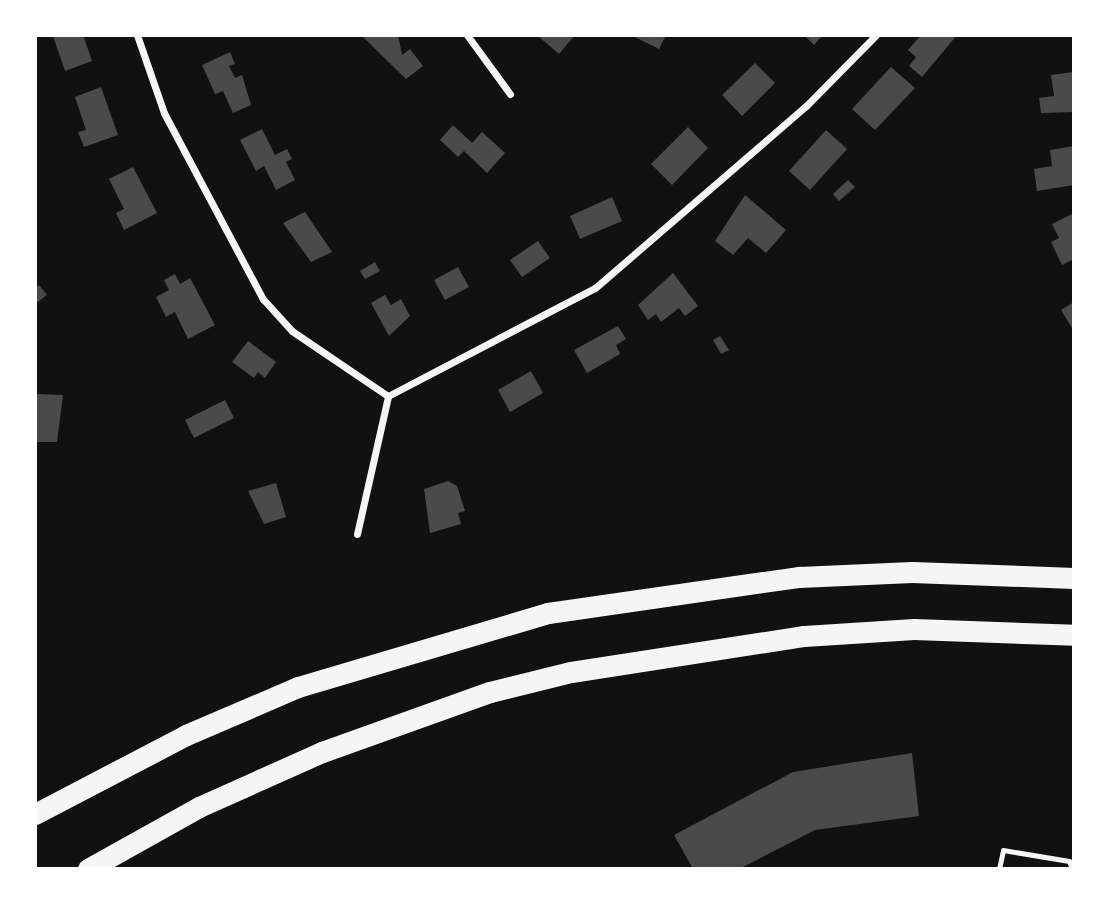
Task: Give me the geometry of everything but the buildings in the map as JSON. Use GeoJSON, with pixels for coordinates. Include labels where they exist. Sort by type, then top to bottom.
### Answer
{"type":"FeatureCollection","features":[{"type":"Feature","properties":{"kind":"highway"},"geometry":{"type":"LineString","coordinates":[[35,814],[186,735],[298,687],[548,613],[799,577],[926,572],[1074,578]]}},
{"type":"Feature","properties":{"kind":"highway"},"geometry":{"type":"LineString","coordinates":[[88,869],[200,807],[322,752],[489,692],[571,672],[804,636],[914,629],[1074,635]]}},
{"type":"Feature","properties":{"kind":"street"},"geometry":{"type":"LineString","coordinates":[[137,35],[164,113],[263,299],[310,344],[388,396]]}},
{"type":"Feature","properties":{"kind":"street"},"geometry":{"type":"LineString","coordinates":[[467,35],[510,94]]}},
{"type":"Feature","properties":{"kind":"street"},"geometry":{"type":"LineString","coordinates":[[388,396],[519,332],[602,282],[806,106],[876,35]]}},
{"type":"Feature","properties":{"kind":"street"},"geometry":{"type":"LineString","coordinates":[[356,534],[388,396]]}},
{"type":"Feature","properties":{"kind":"lane"},"geometry":{"type":"LineString","coordinates":[[999,869],[1003,850],[1069,861],[1072,869]]}}]}
